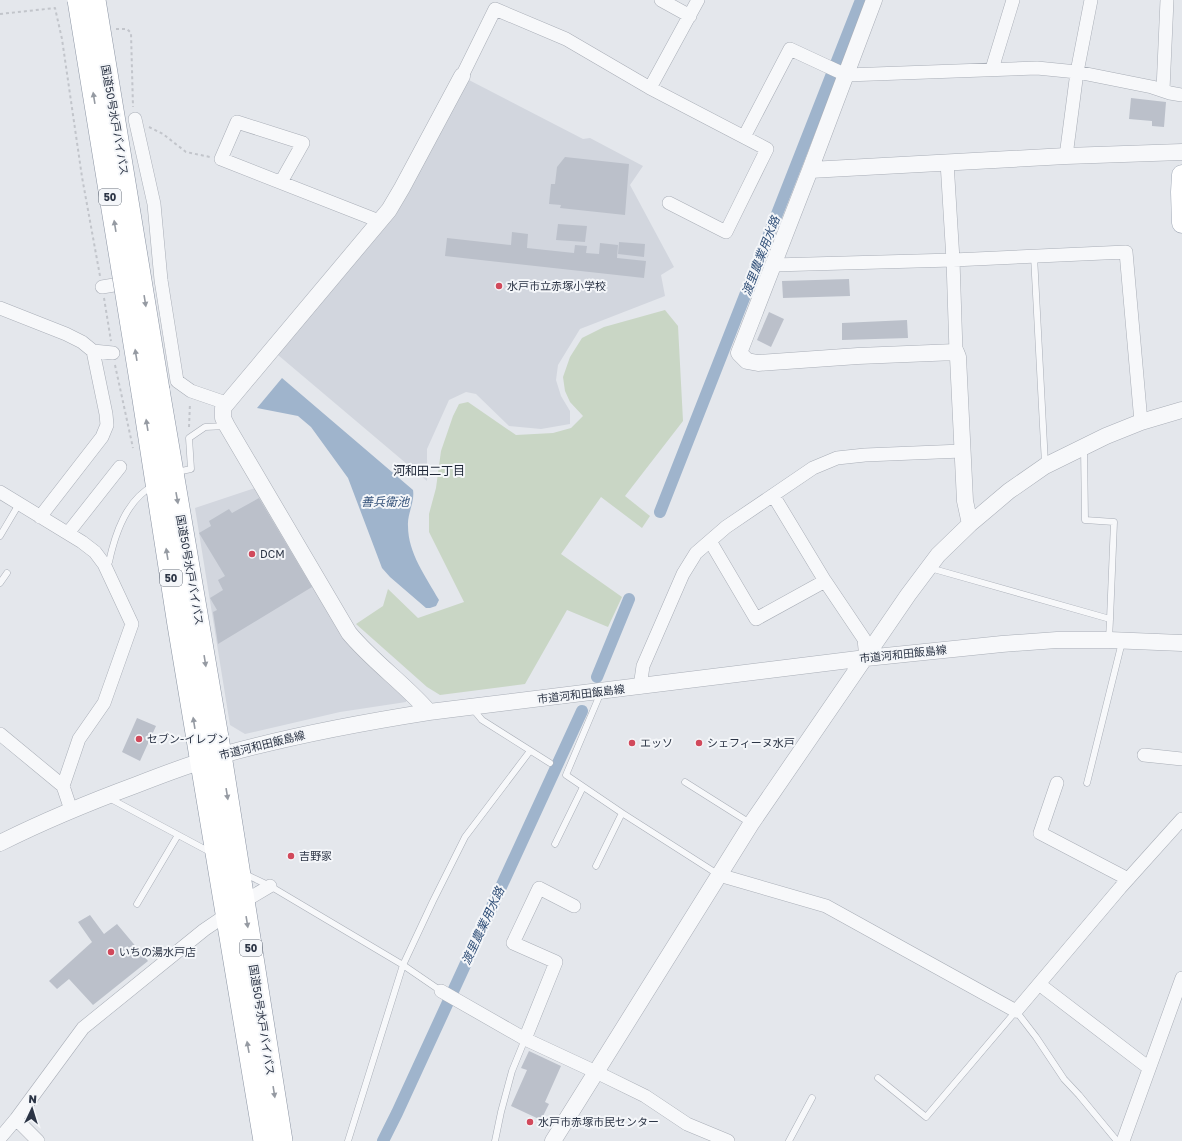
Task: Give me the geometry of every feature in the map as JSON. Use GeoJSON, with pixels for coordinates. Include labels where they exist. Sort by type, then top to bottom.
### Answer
{"type":"FeatureCollection","features":[{"type":"Feature","properties":{"kind":"highway"},"geometry":{"type":"LineString","coordinates":[[75,0],[82,21]]}},
{"type":"Feature","properties":{"kind":"highway","name":"国道50号水戸バイパス"},"geometry":{"type":"LineString","coordinates":[[78,0],[165,479],[221,755],[236,869],[243,902],[282,1141]]}},
{"type":"Feature","properties":{"kind":"highway","name":"国道50号水戸バイパス"},"geometry":{"type":"LineString","coordinates":[[95,0],[111,103],[150,392]]}},
{"type":"Feature","properties":{"kind":"highway"},"geometry":{"type":"LineString","coordinates":[[105,0],[108,15],[111,103]]}},
{"type":"Feature","properties":{"kind":"highway","name":"国道50号水戸バイパス"},"geometry":{"type":"LineString","coordinates":[[165,479],[201,762],[219,857],[226,915],[264,1141]]}},
{"type":"Feature","properties":{"kind":"main road"},"geometry":{"type":"LineString","coordinates":[[1182,175],[1182,223]]}},
{"type":"Feature","properties":{"kind":"street"},"geometry":{"type":"LineString","coordinates":[[661,0],[690,16]]}},
{"type":"Feature","properties":{"kind":"street"},"geometry":{"type":"LineString","coordinates":[[650,88],[698,0]]}},
{"type":"Feature","properties":{"kind":"street"},"geometry":{"type":"LineString","coordinates":[[874,0],[739,353],[747,361],[758,363],[858,356],[956,352]]}},
{"type":"Feature","properties":{"kind":"street"},"geometry":{"type":"LineString","coordinates":[[992,68],[1013,0]]}},
{"type":"Feature","properties":{"kind":"street"},"geometry":{"type":"LineString","coordinates":[[1066,156],[1077,72],[1091,0]]}},
{"type":"Feature","properties":{"kind":"street"},"geometry":{"type":"LineString","coordinates":[[1163,90],[1167,0]]}},
{"type":"Feature","properties":{"kind":"street"},"geometry":{"type":"LineString","coordinates":[[429,712],[420,701],[359,645],[349,633],[227,426],[223,418],[223,408],[389,210],[462,76],[496,7],[566,39],[650,88],[767,149],[726,232],[669,204]]}},
{"type":"Feature","properties":{"kind":"street"},"geometry":{"type":"LineString","coordinates":[[744,137],[790,49],[846,75],[992,68],[1037,68],[1077,72],[1182,95]]}},
{"type":"Feature","properties":{"kind":"street"},"geometry":{"type":"LineString","coordinates":[[135,119],[154,204],[160,277],[177,381],[190,391],[226,403]]}},
{"type":"Feature","properties":{"kind":"street"},"geometry":{"type":"LineString","coordinates":[[281,182],[303,143],[237,122],[221,159],[379,221]]}},
{"type":"Feature","properties":{"kind":"street"},"geometry":{"type":"LineString","coordinates":[[810,170],[1066,156],[1182,152]]}},
{"type":"Feature","properties":{"kind":"street"},"geometry":{"type":"LineString","coordinates":[[947,162],[965,501],[970,524]]}},
{"type":"Feature","properties":{"kind":"street"},"geometry":{"type":"LineString","coordinates":[[773,265],[953,260],[1126,252],[1141,422]]}},
{"type":"Feature","properties":{"kind":"street"},"geometry":{"type":"LineString","coordinates":[[102,287],[160,277]]}},
{"type":"Feature","properties":{"kind":"street"},"geometry":{"type":"LineString","coordinates":[[0,308],[66,334],[82,342],[93,351],[113,353]]}},
{"type":"Feature","properties":{"kind":"street"},"geometry":{"type":"LineString","coordinates":[[40,517],[102,437],[107,425],[93,351]]}},
{"type":"Feature","properties":{"kind":"street"},"geometry":{"type":"LineString","coordinates":[[554,1141],[751,824],[908,595],[938,555],[970,524],[1009,491],[1045,466],[1141,422],[1182,410]]}},
{"type":"Feature","properties":{"kind":"street"},"geometry":{"type":"LineString","coordinates":[[640,687],[643,666],[683,574],[696,554],[726,527],[813,468],[837,458],[865,455],[962,451]]}},
{"type":"Feature","properties":{"kind":"street"},"geometry":{"type":"LineString","coordinates":[[68,533],[120,467]]}},
{"type":"Feature","properties":{"kind":"street"},"geometry":{"type":"LineString","coordinates":[[0,492],[68,533],[95,552],[104,564],[132,624],[104,703],[79,739],[63,786]]}},
{"type":"Feature","properties":{"kind":"street"},"geometry":{"type":"LineString","coordinates":[[773,495],[825,581],[864,639],[866,658]]}},
{"type":"Feature","properties":{"kind":"street"},"geometry":{"type":"LineString","coordinates":[[710,541],[756,619],[825,581]]}},
{"type":"Feature","properties":{"kind":"street","name":"市道河和田飯島線"},"geometry":{"type":"LineString","coordinates":[[0,843],[106,796],[221,755],[310,733],[429,712],[601,692],[866,658],[1002,644],[1057,640],[1116,640],[1182,643]]}},
{"type":"Feature","properties":{"kind":"street"},"geometry":{"type":"LineString","coordinates":[[0,734],[63,786],[72,810]]}},
{"type":"Feature","properties":{"kind":"street"},"geometry":{"type":"LineString","coordinates":[[1144,755],[1182,759]]}},
{"type":"Feature","properties":{"kind":"street"},"geometry":{"type":"LineString","coordinates":[[1057,782],[1040,833],[1128,879]]}},
{"type":"Feature","properties":{"kind":"street"},"geometry":{"type":"LineString","coordinates":[[719,875],[826,906],[1016,1011],[1128,879],[1182,819]]}},
{"type":"Feature","properties":{"kind":"street"},"geometry":{"type":"LineString","coordinates":[[243,902],[270,886]]}},
{"type":"Feature","properties":{"kind":"street"},"geometry":{"type":"LineString","coordinates":[[525,1039],[556,962],[513,943],[539,888],[574,906]]}},
{"type":"Feature","properties":{"kind":"street"},"geometry":{"type":"LineString","coordinates":[[0,1138],[16,1119],[83,1028],[204,930],[226,915]]}},
{"type":"Feature","properties":{"kind":"street"},"geometry":{"type":"LineString","coordinates":[[1123,1141],[1182,978]]}},
{"type":"Feature","properties":{"kind":"street"},"geometry":{"type":"LineString","coordinates":[[1039,984],[1149,1068]]}},
{"type":"Feature","properties":{"kind":"street"},"geometry":{"type":"LineString","coordinates":[[441,991],[454,1000],[525,1039],[645,1096],[687,1124],[728,1141]]}},
{"type":"Feature","properties":{"kind":"street"},"geometry":{"type":"LineString","coordinates":[[16,1119],[38,1141]]}},
{"type":"Feature","properties":{"kind":"lane"},"geometry":{"type":"LineString","coordinates":[[1034,256],[1045,466]]}},
{"type":"Feature","properties":{"kind":"lane"},"geometry":{"type":"LineString","coordinates":[[104,564],[109,562],[114,540],[120,526],[133,503],[143,491],[165,479],[191,470],[189,438],[205,427],[227,426]]}},
{"type":"Feature","properties":{"kind":"lane"},"geometry":{"type":"LineString","coordinates":[[1084,447],[1085,520],[1114,522],[1110,619],[1116,640],[1087,783]]}},
{"type":"Feature","properties":{"kind":"lane"},"geometry":{"type":"LineString","coordinates":[[0,536],[19,504]]}},
{"type":"Feature","properties":{"kind":"lane"},"geometry":{"type":"LineString","coordinates":[[928,568],[1110,619]]}},
{"type":"Feature","properties":{"kind":"lane"},"geometry":{"type":"LineString","coordinates":[[0,583],[7,573]]}},
{"type":"Feature","properties":{"kind":"lane"},"geometry":{"type":"LineString","coordinates":[[601,692],[566,775],[719,875]]}},
{"type":"Feature","properties":{"kind":"lane"},"geometry":{"type":"LineString","coordinates":[[471,707],[482,720],[550,763]]}},
{"type":"Feature","properties":{"kind":"lane"},"geometry":{"type":"LineString","coordinates":[[348,1141],[404,965],[433,901],[465,837],[530,751]]}},
{"type":"Feature","properties":{"kind":"lane"},"geometry":{"type":"LineString","coordinates":[[686,782],[751,824]]}},
{"type":"Feature","properties":{"kind":"lane"},"geometry":{"type":"LineString","coordinates":[[555,844],[583,787]]}},
{"type":"Feature","properties":{"kind":"lane"},"geometry":{"type":"LineString","coordinates":[[106,796],[219,857]]}},
{"type":"Feature","properties":{"kind":"lane"},"geometry":{"type":"LineString","coordinates":[[596,866],[622,813]]}},
{"type":"Feature","properties":{"kind":"lane"},"geometry":{"type":"LineString","coordinates":[[136,904],[178,835]]}},
{"type":"Feature","properties":{"kind":"lane"},"geometry":{"type":"LineString","coordinates":[[236,869],[270,886],[404,965],[441,991]]}},
{"type":"Feature","properties":{"kind":"lane"},"geometry":{"type":"LineString","coordinates":[[878,1078],[926,1117],[1016,1011],[1036,1037],[1064,1079],[1117,1141]]}},
{"type":"Feature","properties":{"kind":"lane"},"geometry":{"type":"LineString","coordinates":[[495,1141],[512,1071],[525,1039]]}},
{"type":"Feature","properties":{"kind":"lane"},"geometry":{"type":"LineString","coordinates":[[789,1141],[812,1098]]}},
{"type":"Feature","properties":{"kind":"path"},"geometry":{"type":"LineString","coordinates":[[0,14],[55,8],[62,38],[82,177],[113,353],[134,453]]}},
{"type":"Feature","properties":{"kind":"path"},"geometry":{"type":"LineString","coordinates":[[135,119],[163,134],[186,152],[221,159]]}},
{"type":"Feature","properties":{"kind":"path"},"geometry":{"type":"LineString","coordinates":[[189,438],[190,391]]}},
{"type":"Feature","properties":{"kind":"shaded area","name":"水戸市立赤塚小学校"},"geometry":{"type":"Polygon","coordinates":[[[467,79],[583,139],[590,138],[643,166],[630,185],[674,267],[661,275],[665,296],[580,329],[558,365],[556,380],[561,396],[570,411],[570,424],[541,429],[509,426],[476,394],[466,392],[449,400],[427,449],[427,481],[278,355],[394,215],[467,79]]]}},
{"type":"Feature","properties":{"kind":"shaded area"},"geometry":{"type":"Polygon","coordinates":[[[255,488],[342,636],[407,698],[406,702],[340,712],[245,734],[230,725],[195,508],[255,488]]]}},
{"type":"Feature","properties":{"kind":"green space"},"geometry":{"type":"Polygon","coordinates":[[[665,310],[678,326],[683,421],[625,496],[650,516],[642,528],[601,497],[561,554],[622,597],[608,627],[567,610],[525,684],[440,695],[427,687],[356,624],[383,606],[388,589],[418,618],[464,602],[429,532],[429,514],[436,488],[441,451],[453,416],[459,404],[468,402],[516,435],[553,433],[571,428],[583,416],[570,402],[565,391],[563,377],[570,357],[582,338],[604,327],[665,310]]]}},
{"type":"Feature","properties":{"kind":"water","name":"善兵衛池"},"geometry":{"type":"Polygon","coordinates":[[[282,378],[413,490],[413,499],[408,522],[409,536],[414,555],[423,574],[439,600],[436,606],[426,608],[390,577],[382,568],[348,478],[311,427],[298,416],[257,408],[282,378]]]}},
{"type":"Feature","properties":{"kind":"building"},"geometry":{"type":"Polygon","coordinates":[[[1131,98],[1166,102],[1164,127],[1152,126],[1152,121],[1129,119],[1131,98]]]}},
{"type":"Feature","properties":{"kind":"building"},"geometry":{"type":"Polygon","coordinates":[[[565,157],[629,164],[625,215],[560,208],[561,205],[549,204],[551,184],[555,184],[557,167],[565,157]]]}},
{"type":"Feature","properties":{"kind":"building"},"geometry":{"type":"Polygon","coordinates":[[[558,224],[587,226],[585,242],[556,240],[558,224]]]}},
{"type":"Feature","properties":{"kind":"building"},"geometry":{"type":"Polygon","coordinates":[[[512,232],[528,234],[527,248],[574,253],[575,245],[587,246],[586,253],[599,254],[600,243],[618,245],[617,258],[646,261],[644,278],[445,256],[447,238],[511,245],[512,232]]]}},
{"type":"Feature","properties":{"kind":"building"},"geometry":{"type":"Polygon","coordinates":[[[619,242],[645,244],[644,257],[618,254],[619,242]]]}},
{"type":"Feature","properties":{"kind":"building"},"geometry":{"type":"Polygon","coordinates":[[[849,279],[850,296],[783,298],[782,281],[849,279]]]}},
{"type":"Feature","properties":{"kind":"building"},"geometry":{"type":"Polygon","coordinates":[[[769,312],[784,319],[771,347],[757,340],[769,312]]]}},
{"type":"Feature","properties":{"kind":"building"},"geometry":{"type":"Polygon","coordinates":[[[907,320],[908,338],[842,340],[842,323],[907,320]]]}},
{"type":"Feature","properties":{"kind":"building","name":"DCM"},"geometry":{"type":"Polygon","coordinates":[[[259,498],[312,587],[218,644],[213,612],[217,610],[210,598],[223,590],[218,580],[225,576],[199,533],[211,526],[209,521],[229,509],[232,513],[259,498]]]}},
{"type":"Feature","properties":{"kind":"building","name":"セブン-イレブン"},"geometry":{"type":"Polygon","coordinates":[[[137,718],[156,726],[140,761],[122,752],[137,718]]]}},
{"type":"Feature","properties":{"kind":"building","name":"いちの湯水戸店"},"geometry":{"type":"Polygon","coordinates":[[[90,915],[104,934],[117,924],[148,961],[93,1005],[69,979],[57,989],[49,981],[92,942],[78,922],[90,915]]]}},
{"type":"Feature","properties":{"kind":"building"},"geometry":{"type":"Polygon","coordinates":[[[529,1051],[561,1066],[545,1102],[549,1104],[541,1120],[511,1106],[527,1070],[521,1068],[529,1051]]]}},
{"type":"Feature","properties":{"kind":"waterway","name":"渡里農業用水路"},"geometry":{"type":"LineString","coordinates":[[660,512],[861,0]]}},
{"type":"Feature","properties":{"kind":"waterway","name":"渡里農業用水路"},"geometry":{"type":"LineString","coordinates":[[597,677],[629,599]]}},
{"type":"Feature","properties":{"kind":"waterway","name":"渡里農業用水路"},"geometry":{"type":"LineString","coordinates":[[383,1141],[582,711]]}},
{"type":"Feature","properties":{"kind":"place","name":"水戸市立赤塚小学校"},"geometry":{"type":"Point","coordinates":[499,286]}},
{"type":"Feature","properties":{"kind":"place","name":"DCM"},"geometry":{"type":"Point","coordinates":[252,554]}},
{"type":"Feature","properties":{"kind":"place","name":"セブン-イレブン"},"geometry":{"type":"Point","coordinates":[139,739]}},
{"type":"Feature","properties":{"kind":"place","name":"エッソ"},"geometry":{"type":"Point","coordinates":[632,743]}},
{"type":"Feature","properties":{"kind":"place","name":"シェフィーヌ水戸"},"geometry":{"type":"Point","coordinates":[699,743]}},
{"type":"Feature","properties":{"kind":"place","name":"吉野家"},"geometry":{"type":"Point","coordinates":[291,856]}},
{"type":"Feature","properties":{"kind":"place","name":"いちの湯水戸店"},"geometry":{"type":"Point","coordinates":[111,952]}},
{"type":"Feature","properties":{"kind":"place","name":"水戸市赤塚市民センター"},"geometry":{"type":"Point","coordinates":[530,1122]}},
{"type":"Feature","properties":{"kind":"district","name":"河和田二丁目"},"geometry":{"type":"Point","coordinates":[429,471]}}]}
